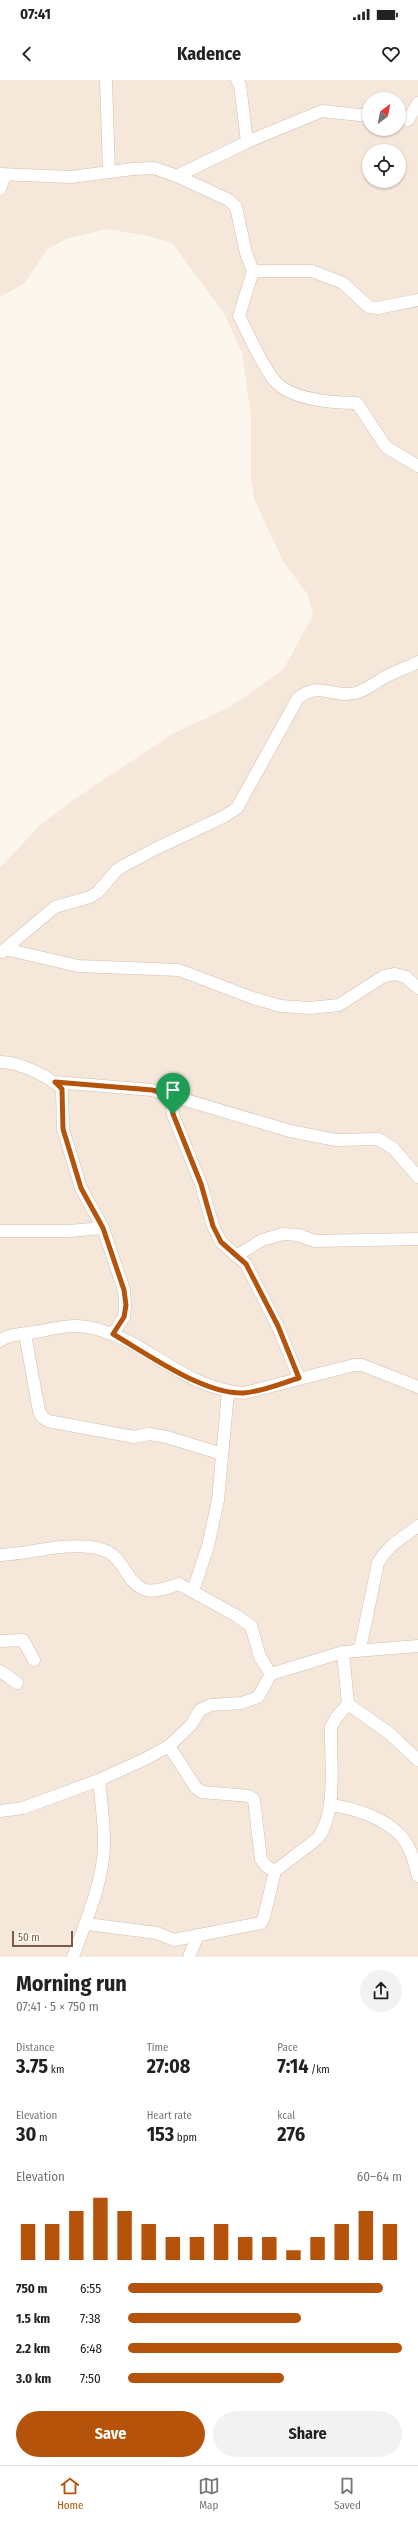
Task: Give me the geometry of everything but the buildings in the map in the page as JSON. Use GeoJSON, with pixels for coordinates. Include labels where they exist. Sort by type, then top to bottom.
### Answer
{"type":"FeatureCollection","features":[{"type":"Feature","properties":{"kind":"street"},"geometry":{"type":"LineString","coordinates":[[106,80],[109,172]]}},
{"type":"Feature","properties":{"kind":"street"},"geometry":{"type":"LineString","coordinates":[[237,80],[240,85],[247,142]]}},
{"type":"Feature","properties":{"kind":"street"},"geometry":{"type":"LineString","coordinates":[[408,119],[418,102]]}},
{"type":"Feature","properties":{"kind":"street"},"geometry":{"type":"LineString","coordinates":[[177,176],[247,142],[322,111],[362,115]]}},
{"type":"Feature","properties":{"kind":"street"},"geometry":{"type":"LineString","coordinates":[[0,189],[3,175],[71,177],[154,168],[177,176],[229,200],[236,207],[246,253],[254,271],[239,316],[275,381],[295,393],[331,403],[357,403],[386,447],[418,466]]}},
{"type":"Feature","properties":{"kind":"street"},"geometry":{"type":"LineString","coordinates":[[254,271],[312,271],[343,283],[369,307],[378,308],[418,300]]}},
{"type":"Feature","properties":{"kind":"street"},"geometry":{"type":"LineString","coordinates":[[2,952],[55,907],[90,897],[98,892],[116,871],[123,866],[223,817],[237,808],[298,698],[308,691],[321,690],[346,694],[352,693],[370,688],[386,676],[418,662]]}},
{"type":"Feature","properties":{"kind":"street"},"geometry":{"type":"LineString","coordinates":[[2,952],[78,966],[179,970],[253,998],[281,1006],[310,1008],[339,1005],[384,976],[395,974],[406,977],[418,988]]}},
{"type":"Feature","properties":{"kind":"street"},"geometry":{"type":"LineString","coordinates":[[0,1062],[16,1065],[55,1082],[152,1090],[290,1131],[336,1140],[378,1139],[393,1148],[418,1177]]}},
{"type":"Feature","properties":{"kind":"street"},"geometry":{"type":"LineString","coordinates":[[55,1082],[62,1089],[63,1129],[81,1188],[103,1228],[124,1290],[126,1305],[124,1317],[113,1334]]}},
{"type":"Feature","properties":{"kind":"street"},"geometry":{"type":"LineString","coordinates":[[170,1095],[173,1114],[201,1184],[213,1226],[221,1242],[246,1264],[278,1326],[299,1378]]}},
{"type":"Feature","properties":{"kind":"street"},"geometry":{"type":"LineString","coordinates":[[0,1231],[70,1231],[103,1228]]}},
{"type":"Feature","properties":{"kind":"street"},"geometry":{"type":"LineString","coordinates":[[236,1256],[262,1240],[283,1234],[298,1235],[315,1241],[418,1239]]}},
{"type":"Feature","properties":{"kind":"street"},"geometry":{"type":"LineString","coordinates":[[0,1341],[64,1326],[86,1326],[113,1334],[186,1377],[228,1392],[244,1393],[354,1365],[362,1365],[418,1387]]}},
{"type":"Feature","properties":{"kind":"street"},"geometry":{"type":"LineString","coordinates":[[25,1334],[39,1411],[42,1417],[48,1421],[134,1437],[149,1434],[168,1437],[222,1454]]}},
{"type":"Feature","properties":{"kind":"street"},"geometry":{"type":"LineString","coordinates":[[193,1591],[208,1546],[218,1500],[228,1392]]}},
{"type":"Feature","properties":{"kind":"street"},"geometry":{"type":"LineString","coordinates":[[360,1649],[378,1563],[385,1550],[418,1526]]}},
{"type":"Feature","properties":{"kind":"street"},"geometry":{"type":"LineString","coordinates":[[0,1555],[54,1548],[91,1547],[114,1556],[133,1581],[144,1589],[153,1590],[179,1584],[238,1616],[250,1626],[260,1657],[271,1674]]}},
{"type":"Feature","properties":{"kind":"street"},"geometry":{"type":"LineString","coordinates":[[0,1641],[23,1640],[34,1660]]}},
{"type":"Feature","properties":{"kind":"street"},"geometry":{"type":"LineString","coordinates":[[0,1810],[23,1808],[99,1780],[169,1746],[191,1725],[200,1710],[211,1705],[242,1703],[258,1697],[271,1674],[343,1652],[360,1649],[418,1646]]}},
{"type":"Feature","properties":{"kind":"street"},"geometry":{"type":"LineString","coordinates":[[87,1924],[157,1933],[174,1940],[261,1923],[264,1917],[275,1871],[318,1838],[323,1831],[331,1805],[331,1727],[336,1718],[348,1704],[343,1652]]}},
{"type":"Feature","properties":{"kind":"street"},"geometry":{"type":"LineString","coordinates":[[0,1670],[17,1683]]}},
{"type":"Feature","properties":{"kind":"street"},"geometry":{"type":"LineString","coordinates":[[348,1704],[389,1733],[418,1760]]}},
{"type":"Feature","properties":{"kind":"street"},"geometry":{"type":"LineString","coordinates":[[169,1746],[196,1788],[202,1792],[249,1796],[254,1800],[262,1859],[266,1866],[275,1871]]}},
{"type":"Feature","properties":{"kind":"street"},"geometry":{"type":"LineString","coordinates":[[73,1957],[87,1924],[102,1867],[104,1842],[99,1780]]}},
{"type":"Feature","properties":{"kind":"street"},"geometry":{"type":"LineString","coordinates":[[331,1805],[355,1808],[371,1815],[401,1835],[412,1853],[418,1876]]}},
{"type":"Feature","properties":{"kind":"street"},"geometry":{"type":"LineString","coordinates":[[189,1957],[198,1936]]}},
{"type":"Feature","properties":{"kind":"shaded area"},"geometry":{"type":"Polygon","coordinates":[[[0,80],[418,80],[418,1957],[0,1957],[0,868],[41,824],[91,788],[174,733],[230,707],[283,670],[313,615],[308,595],[283,561],[255,501],[251,480],[251,416],[242,353],[224,313],[172,243],[149,236],[107,229],[66,239],[47,250],[25,283],[0,297],[0,80]]]}},
{"type":"Feature","properties":{"kind":"route"},"geometry":{"type":"LineString","coordinates":[[55,1082],[152,1090],[170,1095],[173,1114],[201,1184],[213,1226],[221,1242],[246,1264],[278,1326],[299,1378],[244,1393],[228,1392],[186,1377],[113,1334],[124,1317],[126,1305],[124,1290],[103,1228],[81,1188],[63,1129],[62,1089],[55,1082]]}}]}
